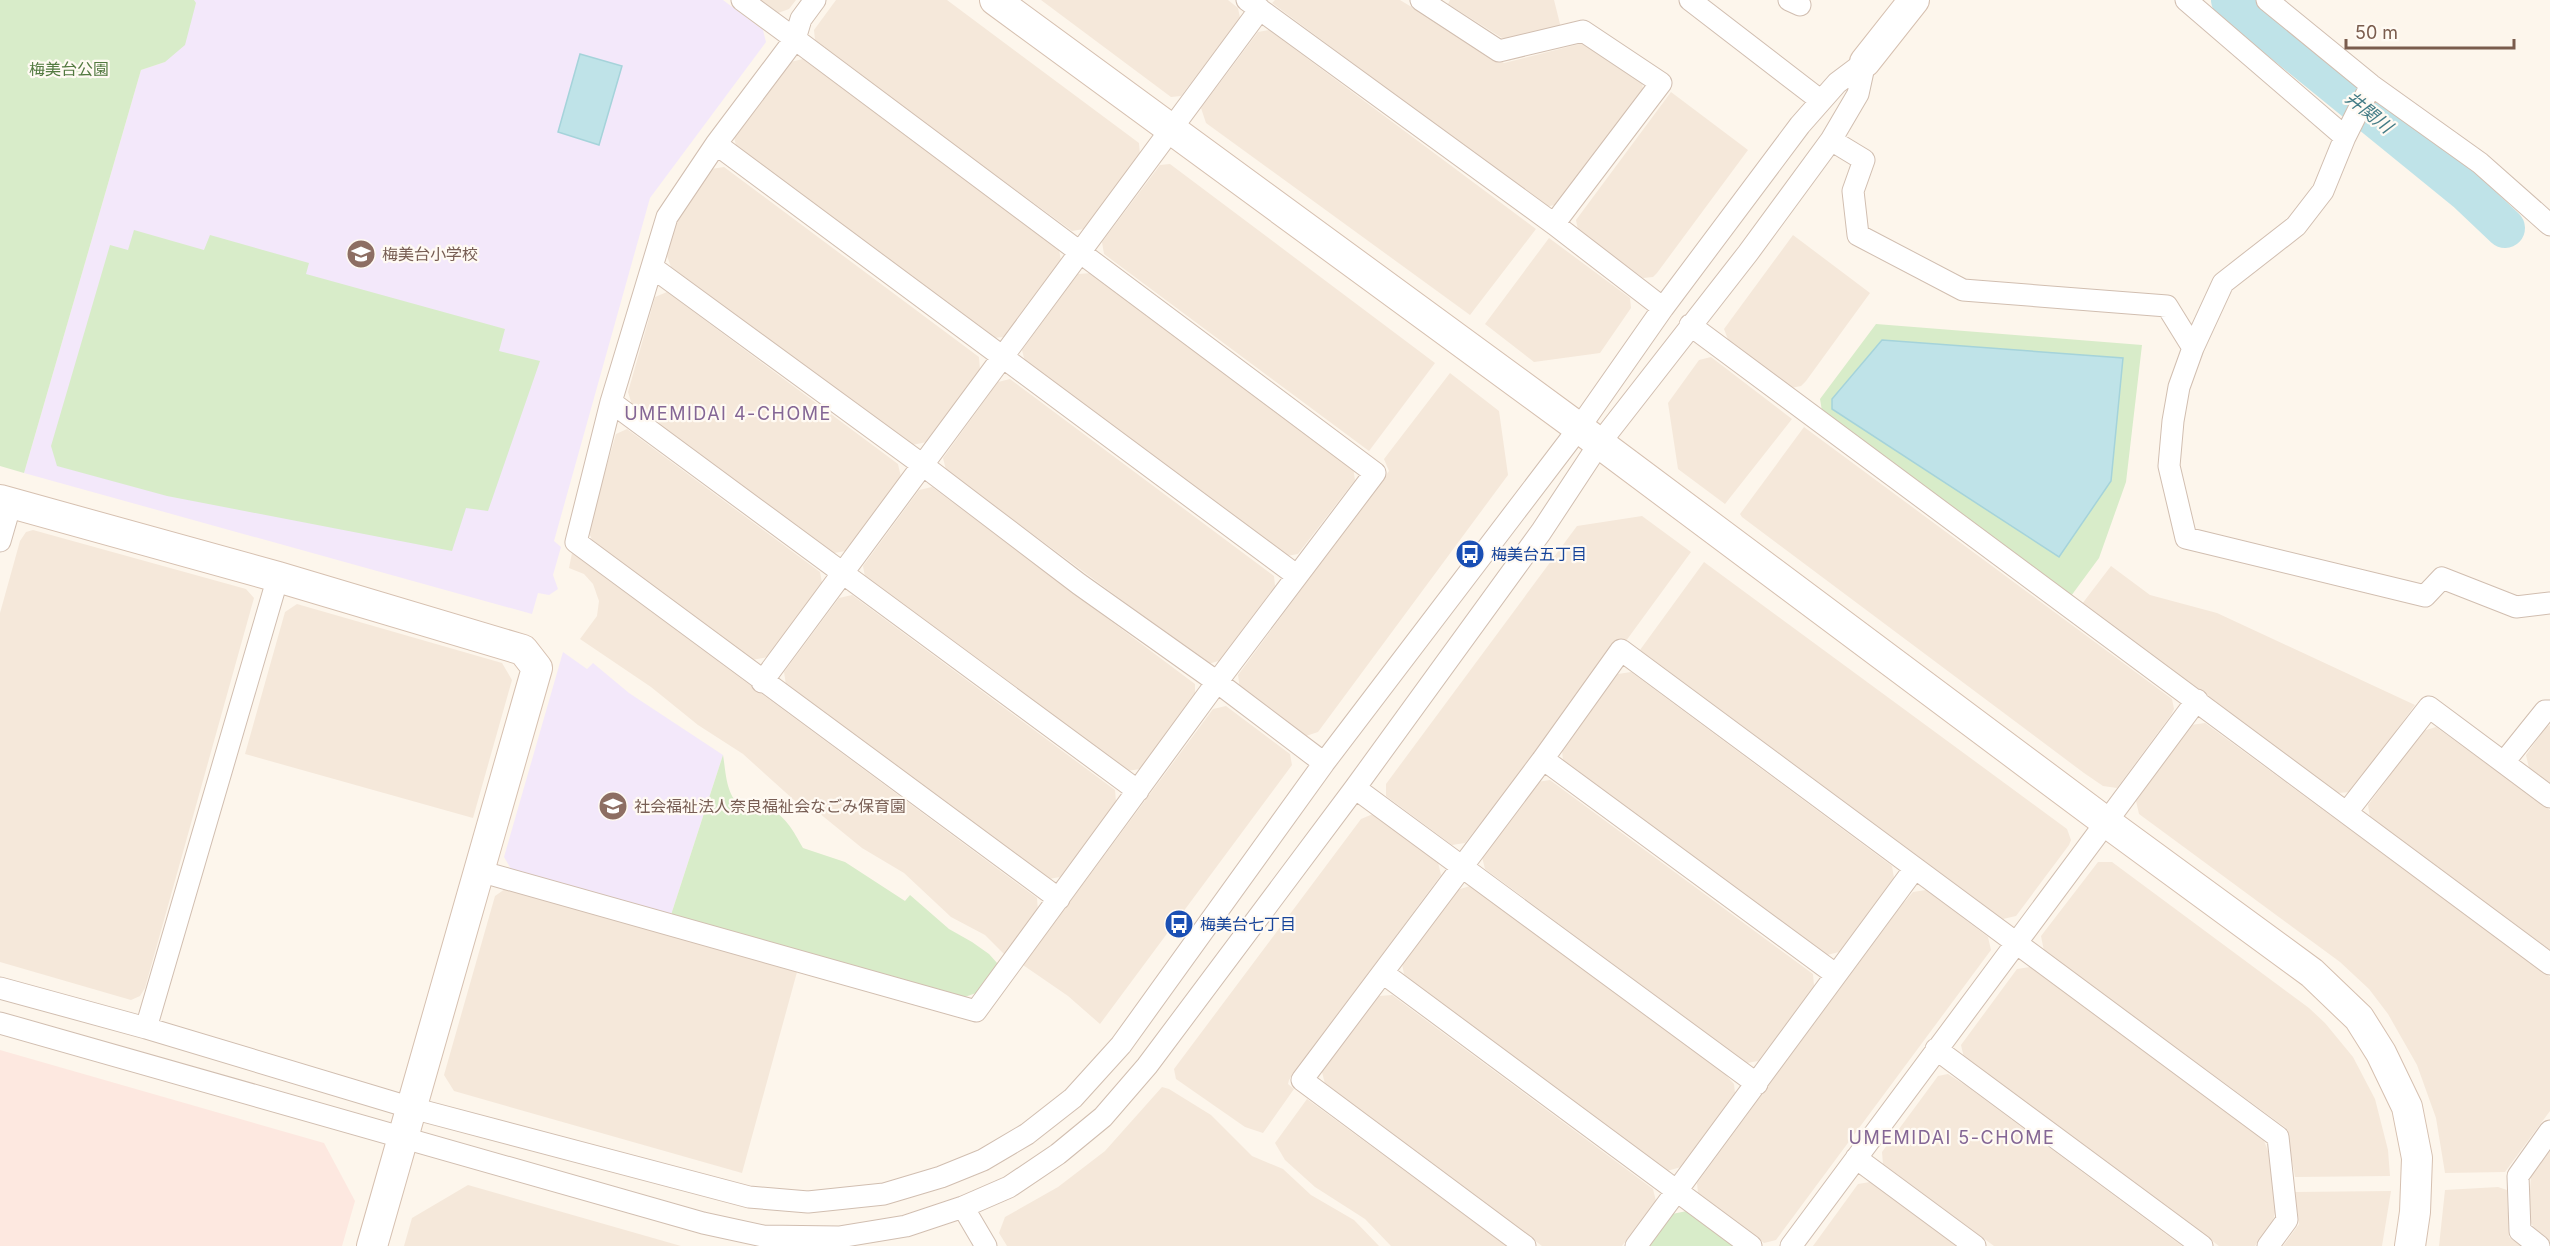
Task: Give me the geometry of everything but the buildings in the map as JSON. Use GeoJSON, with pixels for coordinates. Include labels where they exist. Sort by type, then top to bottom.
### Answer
{"type":"FeatureCollection","features":[{"type":"Feature","properties":{"kind":"street"},"geometry":{"type":"LineString","coordinates":[[479,871],[976,1011],[1296,575],[1376,472],[742,0]]}},
{"type":"Feature","properties":{"kind":"street"},"geometry":{"type":"LineString","coordinates":[[815,0],[801,19],[795,39],[716,144],[668,217],[611,402],[576,542],[762,682],[1059,899]]}},
{"type":"Feature","properties":{"kind":"street"},"geometry":{"type":"LineString","coordinates":[[995,0],[1589,436],[2312,973],[2359,1018],[2381,1053],[2406,1107],[2417,1158],[2415,1212],[2410,1246]]}},
{"type":"Feature","properties":{"kind":"street"},"geometry":{"type":"LineString","coordinates":[[1421,0],[1499,51],[1583,31],[1661,83],[1554,224]]}},
{"type":"Feature","properties":{"kind":"street"},"geometry":{"type":"LineString","coordinates":[[1690,0],[1820,100]]}},
{"type":"Feature","properties":{"kind":"street"},"geometry":{"type":"LineString","coordinates":[[0,1023],[703,1223],[763,1236],[838,1237],[906,1226],[963,1207],[1009,1187],[1058,1154],[1103,1117],[1147,1066],[1355,788],[1541,532],[1589,436],[1663,308],[1820,100],[1837,83],[1865,62],[1914,0]]}},
{"type":"Feature","properties":{"kind":"street"},"geometry":{"type":"LineString","coordinates":[[2186,0],[2345,137]]}},
{"type":"Feature","properties":{"kind":"street"},"geometry":{"type":"LineString","coordinates":[[2267,0],[2371,86],[2480,163],[2550,225]]}},
{"type":"Feature","properties":{"kind":"street"},"geometry":{"type":"LineString","coordinates":[[762,682],[1171,131],[1253,4],[1554,224],[1663,308]]}},
{"type":"Feature","properties":{"kind":"street"},"geometry":{"type":"LineString","coordinates":[[0,988],[146,1028],[412,1108],[749,1197],[808,1202],[884,1194],[941,1177],[982,1160],[1027,1134],[1073,1098],[1121,1045],[1324,763],[1589,436],[1690,325],[1748,253],[1831,140],[1858,94],[1865,62]]}},
{"type":"Feature","properties":{"kind":"street"},"geometry":{"type":"LineString","coordinates":[[2371,86],[2345,137],[2323,191],[2296,226],[2223,283],[2193,348],[2179,387],[2169,466],[2186,538],[2425,596],[2442,578],[2516,607],[2550,603]]}},
{"type":"Feature","properties":{"kind":"street"},"geometry":{"type":"LineString","coordinates":[[1831,140],[1864,160],[1853,191],[1858,235],[1963,290],[2167,306],[2193,348]]}},
{"type":"Feature","properties":{"kind":"street"},"geometry":{"type":"LineString","coordinates":[[716,144],[1296,575]]}},
{"type":"Feature","properties":{"kind":"street"},"geometry":{"type":"LineString","coordinates":[[652,267],[924,465],[1079,584],[1217,682],[1324,763]]}},
{"type":"Feature","properties":{"kind":"street"},"geometry":{"type":"LineString","coordinates":[[1690,325],[2550,964]]}},
{"type":"Feature","properties":{"kind":"street"},"geometry":{"type":"LineString","coordinates":[[611,402],[1138,791]]}},
{"type":"Feature","properties":{"kind":"street"},"geometry":{"type":"LineString","coordinates":[[0,541],[5,501],[278,577],[524,650],[537,668],[372,1246]]}},
{"type":"Feature","properties":{"kind":"street"},"geometry":{"type":"LineString","coordinates":[[146,1028],[278,577]]}},
{"type":"Feature","properties":{"kind":"street"},"geometry":{"type":"LineString","coordinates":[[1525,1246],[1302,1080],[1461,865],[1543,759],[1621,650],[2278,1137],[2287,1220],[2268,1246]]}},
{"type":"Feature","properties":{"kind":"street"},"geometry":{"type":"LineString","coordinates":[[1791,1246],[2197,700]]}},
{"type":"Feature","properties":{"kind":"street"},"geometry":{"type":"LineString","coordinates":[[2347,812],[2428,707],[2550,796]]}},
{"type":"Feature","properties":{"kind":"street"},"geometry":{"type":"LineString","coordinates":[[2504,762],[2545,711],[2550,711]]}},
{"type":"Feature","properties":{"kind":"street"},"geometry":{"type":"LineString","coordinates":[[1543,759],[1835,974]]}},
{"type":"Feature","properties":{"kind":"street"},"geometry":{"type":"LineString","coordinates":[[1355,788],[1757,1083]]}},
{"type":"Feature","properties":{"kind":"street"},"geometry":{"type":"LineString","coordinates":[[1635,1246],[1915,868]]}},
{"type":"Feature","properties":{"kind":"street"},"geometry":{"type":"LineString","coordinates":[[1383,973],[1751,1246]]}},
{"type":"Feature","properties":{"kind":"street"},"geometry":{"type":"LineString","coordinates":[[1936,1049],[2202,1246]]}},
{"type":"Feature","properties":{"kind":"street"},"geometry":{"type":"LineString","coordinates":[[2539,1246],[2520,1231],[2518,1176],[2550,1131]]}},
{"type":"Feature","properties":{"kind":"street"},"geometry":{"type":"LineString","coordinates":[[1856,1158],[1975,1246]]}},
{"type":"Feature","properties":{"kind":"street"},"geometry":{"type":"LineString","coordinates":[[963,1207],[986,1246]]}},
{"type":"Feature","properties":{"kind":"shaded area","name":"梅美台小学校"},"geometry":{"type":"Polygon","coordinates":[[[194,0],[723,0],[763,30],[766,42],[650,198],[554,541],[561,547],[553,575],[558,589],[549,595],[538,593],[532,614],[24,473],[141,70],[165,62],[196,4],[194,0]]]}},
{"type":"Feature","properties":{"kind":"shaded area"},"geometry":{"type":"Polygon","coordinates":[[[761,0],[796,0],[789,9],[778,13],[761,0]]]}},
{"type":"Feature","properties":{"kind":"shaded area"},"geometry":{"type":"Polygon","coordinates":[[[836,0],[947,0],[1139,143],[1140,155],[1084,229],[1072,231],[845,65],[815,40],[814,30],[836,0]]]}},
{"type":"Feature","properties":{"kind":"shaded area"},"geometry":{"type":"Polygon","coordinates":[[[1041,0],[1228,0],[1238,8],[1240,18],[1181,96],[1171,97],[1041,0]]]}},
{"type":"Feature","properties":{"kind":"shaded area"},"geometry":{"type":"Polygon","coordinates":[[[1275,0],[1400,0],[1504,63],[1583,43],[1642,81],[1643,90],[1558,204],[1546,207],[1272,3],[1275,0]]]}},
{"type":"Feature","properties":{"kind":"shaded area"},"geometry":{"type":"Polygon","coordinates":[[[1450,0],[1554,0],[1561,28],[1517,40],[1502,38],[1448,4],[1450,0]]]}},
{"type":"Feature","properties":{"kind":"shaded area"},"geometry":{"type":"Polygon","coordinates":[[[1269,30],[1536,229],[1470,315],[1206,123],[1201,108],[1258,32],[1269,30]]]}},
{"type":"Feature","properties":{"kind":"shaded area"},"geometry":{"type":"Polygon","coordinates":[[[803,59],[1059,249],[1061,261],[1004,337],[993,338],[737,150],[734,137],[790,62],[803,59]]]}},
{"type":"Feature","properties":{"kind":"shaded area"},"geometry":{"type":"Polygon","coordinates":[[[1671,92],[1748,150],[1657,273],[1653,277],[1643,278],[1578,230],[1576,220],[1671,92]]]}},
{"type":"Feature","properties":{"kind":"shaded area"},"geometry":{"type":"Polygon","coordinates":[[[1170,164],[1435,363],[1369,451],[1104,254],[1102,242],[1160,165],[1170,164]]]}},
{"type":"Feature","properties":{"kind":"shaded area"},"geometry":{"type":"Polygon","coordinates":[[[724,167],[979,357],[980,370],[927,442],[912,445],[671,267],[667,256],[677,218],[711,169],[724,167]]]}},
{"type":"Feature","properties":{"kind":"shaded area"},"geometry":{"type":"Polygon","coordinates":[[[1793,235],[1870,293],[1806,381],[1801,386],[1791,388],[1729,342],[1724,329],[1793,235]]]}},
{"type":"Feature","properties":{"kind":"shaded area"},"geometry":{"type":"Polygon","coordinates":[[[1549,238],[1630,298],[1631,308],[1600,353],[1534,362],[1485,324],[1549,238]]]}},
{"type":"Feature","properties":{"kind":"shaded area"},"geometry":{"type":"Polygon","coordinates":[[[1092,273],[1353,467],[1355,480],[1298,554],[1287,556],[1025,362],[1022,350],[1078,274],[1092,273]]]}},
{"type":"Feature","properties":{"kind":"shaded area"},"geometry":{"type":"Polygon","coordinates":[[[667,292],[898,464],[901,477],[846,551],[834,553],[632,405],[628,392],[655,297],[667,292]]]}},
{"type":"Feature","properties":{"kind":"shaded area"},"geometry":{"type":"Polygon","coordinates":[[[1711,357],[1792,419],[1725,504],[1678,469],[1668,403],[1699,360],[1711,357]]]}},
{"type":"Feature","properties":{"kind":"shaded area"},"geometry":{"type":"Polygon","coordinates":[[[1450,373],[1499,411],[1508,475],[1318,732],[1306,736],[1240,689],[1238,675],[1389,471],[1384,459],[1450,373]]]}},
{"type":"Feature","properties":{"kind":"shaded area"},"geometry":{"type":"Polygon","coordinates":[[[1010,379],[1274,576],[1275,586],[1222,660],[1208,664],[946,470],[943,458],[998,382],[1010,379]]]}},
{"type":"Feature","properties":{"kind":"shaded area"},"geometry":{"type":"Polygon","coordinates":[[[1804,427],[2172,699],[2174,709],[2171,715],[2117,788],[2103,786],[2084,773],[1742,517],[1740,514],[1804,427]]]}},
{"type":"Feature","properties":{"kind":"shaded area"},"geometry":{"type":"Polygon","coordinates":[[[627,429],[820,572],[822,583],[768,657],[752,660],[592,540],[588,530],[616,434],[627,429]]]}},
{"type":"Feature","properties":{"kind":"shaded area"},"geometry":{"type":"Polygon","coordinates":[[[932,487],[1195,684],[1195,696],[1140,769],[1127,771],[865,577],[863,566],[919,490],[932,487]]]}},
{"type":"Feature","properties":{"kind":"shaded area"},"geometry":{"type":"Polygon","coordinates":[[[1642,516],[1691,552],[1623,645],[1465,843],[1452,845],[1386,796],[1386,784],[1577,526],[1642,516]]]}},
{"type":"Feature","properties":{"kind":"shaded area"},"geometry":{"type":"Polygon","coordinates":[[[33,530],[246,589],[254,598],[145,988],[140,996],[131,1000],[0,962],[0,613],[20,541],[26,532],[33,530]]]}},
{"type":"Feature","properties":{"kind":"shaded area"},"geometry":{"type":"Polygon","coordinates":[[[572,553],[1037,898],[1038,911],[1005,955],[985,935],[951,917],[904,873],[862,848],[819,813],[794,800],[743,754],[698,725],[651,687],[580,639],[597,616],[599,601],[593,584],[584,574],[569,568],[572,553]]]}},
{"type":"Feature","properties":{"kind":"shaded area"},"geometry":{"type":"Polygon","coordinates":[[[1704,562],[2067,829],[2071,840],[2069,845],[2016,916],[2003,919],[1640,650],[1704,562]]]}},
{"type":"Feature","properties":{"kind":"shaded area"},"geometry":{"type":"Polygon","coordinates":[[[2111,566],[2150,595],[2217,613],[2415,705],[2351,792],[2337,793],[2082,604],[2111,566]]]}},
{"type":"Feature","properties":{"kind":"shaded area"},"geometry":{"type":"Polygon","coordinates":[[[852,595],[1115,790],[1116,802],[1060,877],[1049,879],[786,685],[784,672],[839,598],[852,595]]]}},
{"type":"Feature","properties":{"kind":"shaded area"},"geometry":{"type":"Polygon","coordinates":[[[297,604],[502,663],[512,680],[473,818],[245,754],[285,612],[297,604]]]}},
{"type":"Feature","properties":{"kind":"shaded area","name":"社会福祉法人奈良福祉会なごみ保育園"},"geometry":{"type":"Polygon","coordinates":[[[563,652],[587,669],[593,663],[629,693],[723,755],[671,915],[511,869],[504,857],[563,652]]]}},
{"type":"Feature","properties":{"kind":"shaded area"},"geometry":{"type":"Polygon","coordinates":[[[1631,672],[1892,866],[1894,878],[1839,952],[1827,955],[1563,761],[1562,750],[1618,674],[1631,672]]]}},
{"type":"Feature","properties":{"kind":"shaded area"},"geometry":{"type":"Polygon","coordinates":[[[1226,706],[1290,754],[1292,765],[1100,1024],[1068,996],[1023,965],[1213,709],[1226,706]]]}},
{"type":"Feature","properties":{"kind":"shaded area"},"geometry":{"type":"Polygon","coordinates":[[[2205,723],[2550,977],[2550,1111],[2505,1172],[2445,1173],[2436,1118],[2417,1065],[2388,1014],[2369,989],[2340,962],[2139,814],[2136,801],[2191,725],[2205,723]]]}},
{"type":"Feature","properties":{"kind":"shaded area"},"geometry":{"type":"Polygon","coordinates":[[[2550,725],[2550,783],[2529,768],[2526,755],[2545,728],[2550,725]]]}},
{"type":"Feature","properties":{"kind":"shaded area"},"geometry":{"type":"Polygon","coordinates":[[[2436,727],[2550,810],[2550,950],[2370,817],[2368,805],[2423,731],[2436,727]]]}},
{"type":"Feature","properties":{"kind":"shaded area"},"geometry":{"type":"Polygon","coordinates":[[[1550,780],[1813,974],[1814,986],[1758,1061],[1747,1063],[1485,869],[1482,857],[1537,782],[1550,780]]]}},
{"type":"Feature","properties":{"kind":"shaded area"},"geometry":{"type":"Polygon","coordinates":[[[1373,814],[1438,862],[1441,875],[1289,1080],[1288,1084],[1294,1089],[1263,1133],[1245,1127],[1176,1079],[1174,1069],[1361,819],[1373,814]]]}},
{"type":"Feature","properties":{"kind":"shaded area"},"geometry":{"type":"Polygon","coordinates":[[[2098,862],[2112,862],[2309,1008],[2325,1023],[2353,1057],[2375,1099],[2388,1150],[2390,1176],[2295,1177],[2286,1128],[2044,951],[2041,936],[2098,862]]]}},
{"type":"Feature","properties":{"kind":"shaded area"},"geometry":{"type":"Polygon","coordinates":[[[1470,886],[1724,1073],[1734,1084],[1735,1093],[1681,1167],[1667,1171],[1409,980],[1404,974],[1402,964],[1457,890],[1470,886]]]}},
{"type":"Feature","properties":{"kind":"shaded area"},"geometry":{"type":"Polygon","coordinates":[[[505,889],[797,972],[742,1173],[454,1091],[444,1075],[495,896],[505,889]]]}},
{"type":"Feature","properties":{"kind":"shaded area"},"geometry":{"type":"Polygon","coordinates":[[[1926,890],[1988,937],[1991,950],[1776,1240],[1764,1243],[1698,1193],[1697,1183],[1901,906],[1913,892],[1926,890]]]}},
{"type":"Feature","properties":{"kind":"shaded area"},"geometry":{"type":"Polygon","coordinates":[[[2030,967],[2263,1138],[2271,1159],[2275,1212],[2273,1221],[2255,1246],[2219,1246],[1964,1058],[1961,1045],[2017,969],[2030,967]]]}},
{"type":"Feature","properties":{"kind":"shaded area"},"geometry":{"type":"Polygon","coordinates":[[[1392,995],[1653,1189],[1656,1201],[1622,1246],[1542,1246],[1325,1084],[1322,1072],[1379,996],[1392,995]]]}},
{"type":"Feature","properties":{"kind":"shaded area"},"geometry":{"type":"Polygon","coordinates":[[[0,1050],[324,1143],[355,1201],[342,1246],[0,1246],[0,1050]]]}},
{"type":"Feature","properties":{"kind":"shaded area"},"geometry":{"type":"Polygon","coordinates":[[[1948,1074],[2182,1246],[1994,1246],[1883,1164],[1882,1152],[1938,1076],[1948,1074]]]}},
{"type":"Feature","properties":{"kind":"shaded area"},"geometry":{"type":"Polygon","coordinates":[[[1162,1087],[1211,1115],[1252,1156],[1283,1169],[1311,1195],[1354,1220],[1379,1246],[1007,1246],[999,1233],[1005,1217],[1058,1187],[1105,1151],[1162,1087]]]}},
{"type":"Feature","properties":{"kind":"shaded area"},"geometry":{"type":"Polygon","coordinates":[[[1307,1099],[1507,1246],[1391,1246],[1365,1219],[1315,1187],[1285,1160],[1275,1143],[1307,1099]]]}},
{"type":"Feature","properties":{"kind":"shaded area"},"geometry":{"type":"Polygon","coordinates":[[[2550,1149],[2550,1242],[2536,1231],[2528,1218],[2531,1176],[2550,1149]]]}},
{"type":"Feature","properties":{"kind":"shaded area"},"geometry":{"type":"Polygon","coordinates":[[[1870,1182],[1956,1246],[1813,1246],[1858,1184],[1870,1182]]]}},
{"type":"Feature","properties":{"kind":"shaded area"},"geometry":{"type":"Polygon","coordinates":[[[468,1185],[681,1246],[404,1246],[412,1218],[468,1185]]]}},
{"type":"Feature","properties":{"kind":"shaded area"},"geometry":{"type":"Polygon","coordinates":[[[2498,1187],[2507,1190],[2509,1237],[2521,1246],[2439,1246],[2445,1190],[2498,1187]]]}},
{"type":"Feature","properties":{"kind":"shaded area"},"geometry":{"type":"Polygon","coordinates":[[[2391,1191],[2382,1246],[2283,1246],[2299,1224],[2295,1192],[2391,1191]]]}},
{"type":"Feature","properties":{"kind":"green space","name":"梅美台公園"},"geometry":{"type":"Polygon","coordinates":[[[0,0],[194,0],[196,3],[185,45],[165,62],[141,70],[24,473],[0,466],[0,0]]]}},
{"type":"Feature","properties":{"kind":"green space"},"geometry":{"type":"Polygon","coordinates":[[[134,230],[204,250],[210,235],[309,263],[306,274],[505,329],[499,351],[540,361],[488,511],[466,508],[452,551],[167,496],[57,466],[51,446],[110,245],[128,250],[134,230]]]}},
{"type":"Feature","properties":{"kind":"green space"},"geometry":{"type":"Polygon","coordinates":[[[1876,324],[2142,345],[2126,482],[2099,558],[2071,596],[1822,411],[1820,399],[1876,324]]]}},
{"type":"Feature","properties":{"kind":"green space"},"geometry":{"type":"Polygon","coordinates":[[[723,755],[728,786],[740,805],[764,806],[772,810],[788,824],[803,848],[845,862],[905,901],[910,895],[949,929],[989,954],[998,964],[976,993],[962,998],[671,915],[723,755]]]}},
{"type":"Feature","properties":{"kind":"green space"},"geometry":{"type":"Polygon","coordinates":[[[1687,1211],[1734,1246],[1648,1246],[1672,1214],[1687,1211]]]}},
{"type":"Feature","properties":{"kind":"water"},"geometry":{"type":"Polygon","coordinates":[[[580,54],[622,66],[599,145],[558,132],[580,54]]]}},
{"type":"Feature","properties":{"kind":"water"},"geometry":{"type":"Polygon","coordinates":[[[1882,340],[2123,358],[2111,481],[2059,557],[1832,409],[1832,399],[1882,340]]]}},
{"type":"Feature","properties":{"kind":"waterway","name":"井関川"},"geometry":{"type":"LineString","coordinates":[[2231,0],[2467,192],[2505,228]]}},
{"type":"Feature","properties":{"kind":"place","name":"梅美台小学校"},"geometry":{"type":"Point","coordinates":[361,254]}},
{"type":"Feature","properties":{"kind":"place","name":"梅美台五丁目"},"geometry":{"type":"Point","coordinates":[1470,554]}},
{"type":"Feature","properties":{"kind":"place","name":"社会福祉法人奈良福祉会なごみ保育園"},"geometry":{"type":"Point","coordinates":[613,806]}},
{"type":"Feature","properties":{"kind":"place","name":"梅美台七丁目"},"geometry":{"type":"Point","coordinates":[1179,924]}},
{"type":"Feature","properties":{"kind":"district","name":"UMEMIDAI 4-CHOME"},"geometry":{"type":"Point","coordinates":[728,413]}},
{"type":"Feature","properties":{"kind":"district","name":"UMEMIDAI 5-CHOME"},"geometry":{"type":"Point","coordinates":[1952,1137]}}]}
